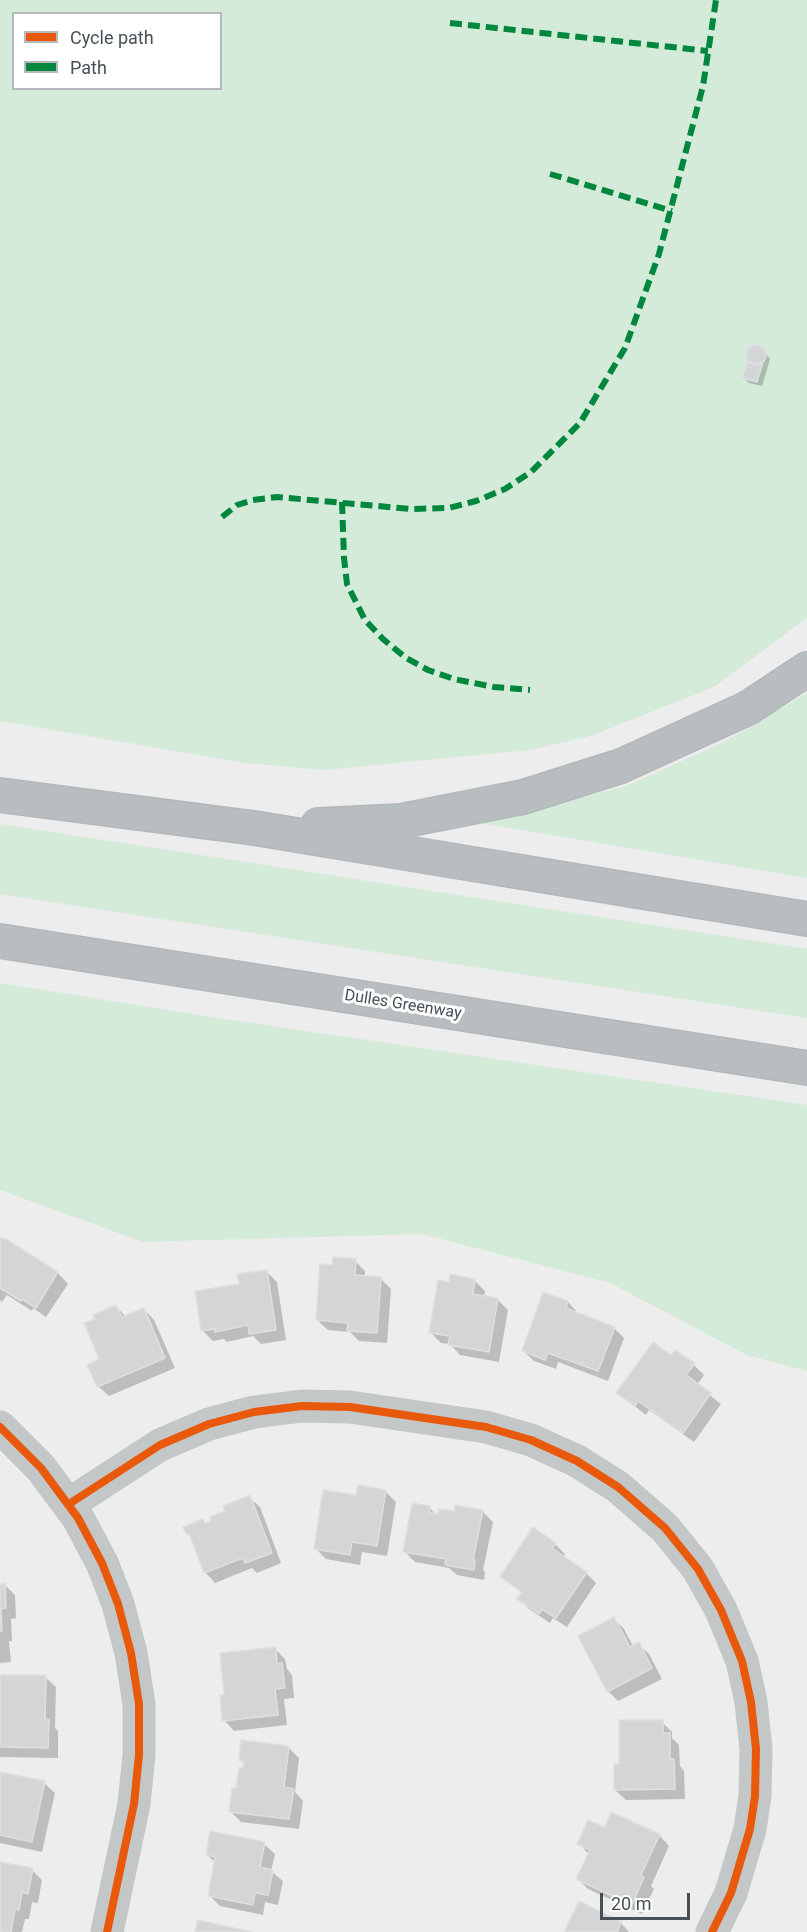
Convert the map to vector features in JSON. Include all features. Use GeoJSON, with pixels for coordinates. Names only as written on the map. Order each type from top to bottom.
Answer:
{"type":"FeatureCollection","features":[{"type":"Feature","properties":{"kind":"highway"},"geometry":{"type":"LineString","coordinates":[[254,828],[401,821],[523,797],[621,766],[748,708],[807,669]]}},
{"type":"Feature","properties":{"kind":"highway"},"geometry":{"type":"LineString","coordinates":[[0,795],[254,828],[807,919]]}},
{"type":"Feature","properties":{"kind":"highway","name":"Dulles Greenway"},"geometry":{"type":"LineString","coordinates":[[0,942],[807,1068]]}},
{"type":"Feature","properties":{"kind":"street"},"geometry":{"type":"LineString","coordinates":[[69,1504],[160,1445],[209,1424],[254,1412],[302,1406],[350,1407],[486,1427],[531,1440],[577,1461],[618,1487],[664,1528],[698,1569],[725,1620],[742,1660],[751,1702],[756,1749],[755,1796],[750,1828],[731,1893],[712,1932]]}},
{"type":"Feature","properties":{"kind":"street"},"geometry":{"type":"LineString","coordinates":[[0,1427],[41,1468],[69,1504],[102,1563],[118,1604],[131,1653],[139,1704],[139,1755],[134,1804],[106,1932]]}},
{"type":"Feature","properties":{"kind":"green space"},"geometry":{"type":"Polygon","coordinates":[[[0,0],[807,0],[807,618],[714,687],[591,736],[529,750],[324,770],[245,763],[0,721],[0,0]]]}},
{"type":"Feature","properties":{"kind":"green space"},"geometry":{"type":"Polygon","coordinates":[[[807,693],[807,878],[474,822],[624,787],[726,741],[807,693]]]}},
{"type":"Feature","properties":{"kind":"green space"},"geometry":{"type":"Polygon","coordinates":[[[0,824],[807,949],[807,1018],[0,894],[0,824]]]}},
{"type":"Feature","properties":{"kind":"green space"},"geometry":{"type":"Polygon","coordinates":[[[0,983],[211,1017],[807,1105],[807,1371],[747,1355],[610,1283],[422,1234],[143,1242],[0,1190],[0,983]]]}},
{"type":"Feature","properties":{"kind":"building"},"geometry":{"type":"Polygon","coordinates":[[[756,345],[763,348],[766,355],[763,362],[756,365],[749,362],[746,355],[749,348],[756,345]]]}},
{"type":"Feature","properties":{"kind":"building"},"geometry":{"type":"Polygon","coordinates":[[[748,360],[754,364],[763,362],[757,382],[742,378],[748,360]]]}},
{"type":"Feature","properties":{"kind":"building"},"geometry":{"type":"Polygon","coordinates":[[[0,1237],[58,1272],[36,1308],[0,1288],[0,1237]]]}},
{"type":"Feature","properties":{"kind":"building"},"geometry":{"type":"Polygon","coordinates":[[[333,1257],[356,1259],[355,1275],[381,1277],[377,1333],[347,1331],[348,1323],[316,1320],[320,1264],[332,1265],[333,1257]]]}},
{"type":"Feature","properties":{"kind":"building"},"geometry":{"type":"Polygon","coordinates":[[[267,1270],[276,1330],[249,1334],[248,1325],[215,1332],[215,1329],[201,1331],[195,1291],[239,1284],[237,1274],[267,1270]]]}},
{"type":"Feature","properties":{"kind":"building"},"geometry":{"type":"Polygon","coordinates":[[[450,1274],[475,1279],[473,1294],[498,1298],[489,1352],[448,1345],[450,1336],[429,1333],[438,1280],[449,1282],[450,1274]]]}},
{"type":"Feature","properties":{"kind":"building"},"geometry":{"type":"Polygon","coordinates":[[[543,1292],[568,1301],[566,1308],[615,1327],[598,1371],[548,1353],[545,1360],[522,1351],[543,1292]]]}},
{"type":"Feature","properties":{"kind":"building"},"geometry":{"type":"Polygon","coordinates":[[[116,1305],[122,1317],[144,1308],[165,1358],[97,1387],[87,1365],[99,1359],[84,1323],[95,1319],[93,1315],[116,1305]]]}},
{"type":"Feature","properties":{"kind":"building"},"geometry":{"type":"Polygon","coordinates":[[[653,1342],[671,1355],[675,1350],[695,1363],[686,1375],[711,1393],[683,1433],[638,1401],[635,1406],[616,1393],[653,1342]]]}},
{"type":"Feature","properties":{"kind":"building"},"geometry":{"type":"Polygon","coordinates":[[[358,1485],[386,1490],[377,1546],[352,1542],[350,1555],[314,1549],[323,1490],[356,1495],[358,1485]]]}},
{"type":"Feature","properties":{"kind":"building"},"geometry":{"type":"Polygon","coordinates":[[[250,1495],[272,1553],[245,1563],[243,1558],[204,1573],[189,1534],[186,1534],[183,1527],[203,1519],[205,1523],[211,1521],[210,1517],[225,1511],[223,1506],[250,1495]]]}},
{"type":"Feature","properties":{"kind":"building"},"geometry":{"type":"Polygon","coordinates":[[[412,1503],[430,1506],[429,1512],[438,1514],[439,1509],[454,1511],[455,1505],[483,1510],[473,1560],[475,1560],[474,1570],[445,1565],[446,1559],[403,1552],[412,1503]]]}},
{"type":"Feature","properties":{"kind":"building"},"geometry":{"type":"Polygon","coordinates":[[[533,1527],[556,1543],[552,1548],[587,1572],[556,1618],[542,1609],[539,1614],[517,1599],[522,1592],[500,1577],[533,1527]]]}},
{"type":"Feature","properties":{"kind":"building"},"geometry":{"type":"Polygon","coordinates":[[[5,1583],[6,1608],[1,1609],[2,1631],[0,1631],[0,1584],[5,1583]]]}},
{"type":"Feature","properties":{"kind":"building"},"geometry":{"type":"Polygon","coordinates":[[[614,1617],[630,1647],[639,1642],[652,1668],[607,1692],[578,1636],[614,1617]]]}},
{"type":"Feature","properties":{"kind":"building"},"geometry":{"type":"Polygon","coordinates":[[[276,1647],[277,1664],[282,1663],[285,1688],[275,1689],[278,1715],[222,1721],[220,1695],[224,1695],[220,1653],[276,1647]]]}},
{"type":"Feature","properties":{"kind":"building"},"geometry":{"type":"Polygon","coordinates":[[[0,1675],[46,1675],[45,1719],[49,1720],[48,1748],[0,1747],[0,1675]]]}},
{"type":"Feature","properties":{"kind":"building"},"geometry":{"type":"Polygon","coordinates":[[[619,1720],[663,1720],[663,1733],[670,1733],[670,1759],[674,1759],[675,1789],[614,1790],[614,1764],[619,1764],[619,1720]]]}},
{"type":"Feature","properties":{"kind":"building"},"geometry":{"type":"Polygon","coordinates":[[[241,1740],[289,1746],[284,1787],[294,1789],[289,1819],[229,1812],[232,1788],[236,1788],[239,1768],[243,1768],[244,1761],[239,1760],[241,1740]]]}},
{"type":"Feature","properties":{"kind":"building"},"geometry":{"type":"Polygon","coordinates":[[[0,1772],[45,1781],[32,1842],[0,1835],[0,1772]]]}},
{"type":"Feature","properties":{"kind":"building"},"geometry":{"type":"Polygon","coordinates":[[[611,1812],[660,1834],[641,1875],[644,1877],[632,1905],[576,1879],[590,1850],[577,1844],[588,1820],[605,1827],[611,1812]]]}},
{"type":"Feature","properties":{"kind":"building"},"geometry":{"type":"Polygon","coordinates":[[[210,1831],[265,1842],[260,1867],[273,1870],[268,1895],[255,1893],[253,1905],[208,1896],[215,1857],[206,1855],[210,1831]]]}},
{"type":"Feature","properties":{"kind":"building"},"geometry":{"type":"Polygon","coordinates":[[[0,1862],[33,1868],[28,1894],[22,1892],[19,1910],[15,1909],[11,1932],[0,1932],[0,1862]]]}},
{"type":"Feature","properties":{"kind":"building"},"geometry":{"type":"Polygon","coordinates":[[[579,1901],[621,1922],[617,1932],[564,1932],[579,1901]]]}},
{"type":"Feature","properties":{"kind":"building"},"geometry":{"type":"Polygon","coordinates":[[[198,1920],[252,1932],[195,1932],[198,1920]]]}},
{"type":"Feature","properties":{"kind":"marked path"},"geometry":{"type":"LineString","coordinates":[[222,517],[237,505],[277,497],[411,509],[449,508],[476,501],[505,489],[531,472],[580,423],[625,348],[659,254],[703,86],[716,0]]}},
{"type":"Feature","properties":{"kind":"marked path"},"geometry":{"type":"LineString","coordinates":[[450,23],[708,51]]}},
{"type":"Feature","properties":{"kind":"marked path"},"geometry":{"type":"LineString","coordinates":[[550,174],[672,211]]}},
{"type":"Feature","properties":{"kind":"marked path"},"geometry":{"type":"LineString","coordinates":[[342,502],[347,584],[365,620],[383,639],[406,658],[428,670],[454,679],[494,687],[530,690]]}},
{"type":"Feature","properties":{"kind":"cycle path"},"geometry":{"type":"LineString","coordinates":[[69,1504],[160,1445],[209,1424],[254,1412],[302,1406],[350,1407],[486,1427],[531,1440],[577,1461],[618,1487],[665,1528],[698,1569],[721,1610],[742,1661],[751,1702],[756,1749],[755,1796],[750,1829],[731,1893],[712,1932]]}},
{"type":"Feature","properties":{"kind":"cycle path"},"geometry":{"type":"LineString","coordinates":[[0,1427],[41,1468],[78,1518],[102,1563],[118,1604],[131,1653],[139,1704],[139,1755],[134,1804],[107,1932]]}}]}
